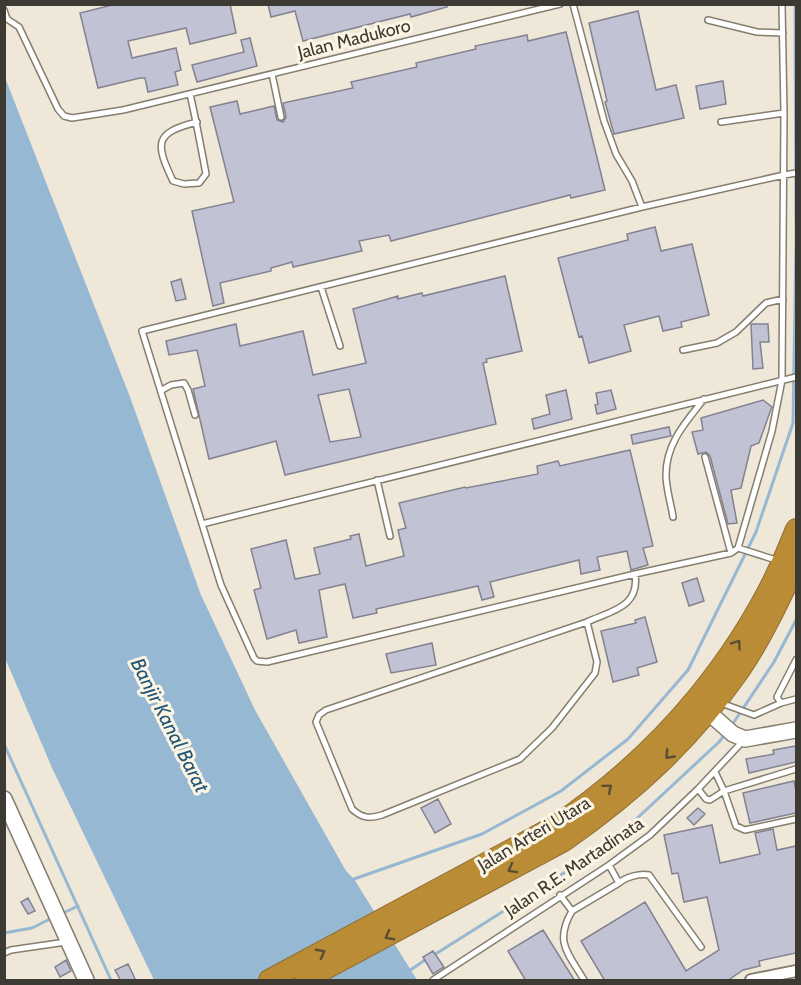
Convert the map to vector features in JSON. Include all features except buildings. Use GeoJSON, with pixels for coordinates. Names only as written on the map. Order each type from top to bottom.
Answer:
{"type":"FeatureCollection","features":[{"type":"Feature","properties":{"kind":"highway","name":"Jalan Arteri Utara"},"geometry":{"type":"LineString","coordinates":[[269,981],[564,841],[598,817],[667,759],[714,711],[741,668],[796,529]]}},
{"type":"Feature","properties":{"kind":"highway","name":"Jalan Arteri Utara"},"geometry":{"type":"LineString","coordinates":[[305,981],[437,901],[588,804],[654,746],[695,701],[742,637],[782,561]]}},
{"type":"Feature","properties":{"kind":"street"},"geometry":{"type":"LineString","coordinates":[[714,711],[739,736],[796,730]]}},
{"type":"Feature","properties":{"kind":"street"},"geometry":{"type":"LineString","coordinates":[[4,799],[86,981]]}},
{"type":"Feature","properties":{"kind":"street"},"geometry":{"type":"LineString","coordinates":[[751,981],[796,971]]}},
{"type":"Feature","properties":{"kind":"lane","name":"Jalan Madukoro"},"geometry":{"type":"LineString","coordinates":[[4,10],[7,19],[19,27],[58,109],[64,116],[72,118],[87,117],[190,94],[560,4]]}},
{"type":"Feature","properties":{"kind":"lane"},"geometry":{"type":"LineString","coordinates":[[573,4],[604,121],[616,154],[632,181],[642,207]]}},
{"type":"Feature","properties":{"kind":"lane"},"geometry":{"type":"LineString","coordinates":[[741,549],[772,431],[782,380],[784,113],[782,4]]}},
{"type":"Feature","properties":{"kind":"lane"},"geometry":{"type":"LineString","coordinates":[[708,20],[757,32],[783,33]]}},
{"type":"Feature","properties":{"kind":"lane"},"geometry":{"type":"LineString","coordinates":[[272,74],[281,117]]}},
{"type":"Feature","properties":{"kind":"lane"},"geometry":{"type":"LineString","coordinates":[[190,94],[197,122],[206,174],[199,183],[177,183],[172,181],[167,169],[161,144],[166,133],[171,129],[197,122]]}},
{"type":"Feature","properties":{"kind":"lane"},"geometry":{"type":"LineString","coordinates":[[721,122],[784,113]]}},
{"type":"Feature","properties":{"kind":"lane"},"geometry":{"type":"LineString","coordinates":[[782,561],[741,549],[262,663],[254,658],[238,628],[221,585],[142,331],[642,207],[795,173]]}},
{"type":"Feature","properties":{"kind":"lane"},"geometry":{"type":"LineString","coordinates":[[321,287],[340,346]]}},
{"type":"Feature","properties":{"kind":"lane"},"geometry":{"type":"LineString","coordinates":[[683,350],[717,343],[736,332],[766,303],[783,299]]}},
{"type":"Feature","properties":{"kind":"lane"},"geometry":{"type":"LineString","coordinates":[[202,524],[793,377]]}},
{"type":"Feature","properties":{"kind":"lane"},"geometry":{"type":"LineString","coordinates":[[162,390],[171,385],[184,383],[195,415]]}},
{"type":"Feature","properties":{"kind":"lane"},"geometry":{"type":"LineString","coordinates":[[674,517],[666,475],[670,447],[704,399]]}},
{"type":"Feature","properties":{"kind":"lane"},"geometry":{"type":"LineString","coordinates":[[705,457],[730,553]]}},
{"type":"Feature","properties":{"kind":"lane"},"geometry":{"type":"LineString","coordinates":[[377,480],[390,536]]}},
{"type":"Feature","properties":{"kind":"lane"},"geometry":{"type":"LineString","coordinates":[[587,622],[597,662],[595,673],[552,728],[520,759],[382,815],[371,818],[360,816],[352,809],[316,722],[318,715],[326,710],[587,622],[629,602],[637,585],[635,574]]}},
{"type":"Feature","properties":{"kind":"lane"},"geometry":{"type":"LineString","coordinates":[[781,703],[777,697],[778,694],[794,669],[796,660]]}},
{"type":"Feature","properties":{"kind":"lane"},"geometry":{"type":"LineString","coordinates":[[714,711],[735,709],[751,714],[796,699]]}},
{"type":"Feature","properties":{"kind":"lane","name":"Jalan R.E. Martadinata"},"geometry":{"type":"LineString","coordinates":[[433,981],[560,895],[609,865],[650,835],[715,772],[739,736]]}},
{"type":"Feature","properties":{"kind":"lane"},"geometry":{"type":"LineString","coordinates":[[698,789],[708,800],[724,791],[796,769]]}},
{"type":"Feature","properties":{"kind":"lane"},"geometry":{"type":"LineString","coordinates":[[715,772],[736,826],[740,829],[745,830],[796,819]]}},
{"type":"Feature","properties":{"kind":"lane"},"geometry":{"type":"LineString","coordinates":[[609,865],[619,883]]}},
{"type":"Feature","properties":{"kind":"lane"},"geometry":{"type":"LineString","coordinates":[[584,981],[565,949],[562,935],[564,924],[572,911],[626,878],[648,875],[701,947]]}},
{"type":"Feature","properties":{"kind":"lane"},"geometry":{"type":"LineString","coordinates":[[560,895],[572,911]]}},
{"type":"Feature","properties":{"kind":"lane"},"geometry":{"type":"LineString","coordinates":[[4,953],[68,942]]}},
{"type":"Feature","properties":{"kind":"water","name":"Banjir Kanal Barat"},"geometry":{"type":"Polygon","coordinates":[[[4,75],[130,397],[201,595],[255,710],[346,871],[354,879],[417,980],[154,980],[53,770],[5,658],[4,75]]]}},
{"type":"Feature","properties":{"kind":"waterway"},"geometry":{"type":"LineString","coordinates":[[354,879],[482,834],[561,791],[628,739],[688,670],[756,532],[793,423],[796,242],[795,4]]}},
{"type":"Feature","properties":{"kind":"waterway"},"geometry":{"type":"LineString","coordinates":[[732,725],[774,662],[796,620]]}},
{"type":"Feature","properties":{"kind":"waterway"},"geometry":{"type":"LineString","coordinates":[[434,955],[575,866],[632,823],[726,733]]}},
{"type":"Feature","properties":{"kind":"waterway"},"geometry":{"type":"LineString","coordinates":[[4,744],[111,980]]}},
{"type":"Feature","properties":{"kind":"waterway"},"geometry":{"type":"LineString","coordinates":[[63,913],[78,906]]}},
{"type":"Feature","properties":{"kind":"waterway"},"geometry":{"type":"LineString","coordinates":[[4,933],[32,928],[54,917]]}},
{"type":"Feature","properties":{"kind":"waterway"},"geometry":{"type":"LineString","coordinates":[[409,971],[428,958]]}}]}
